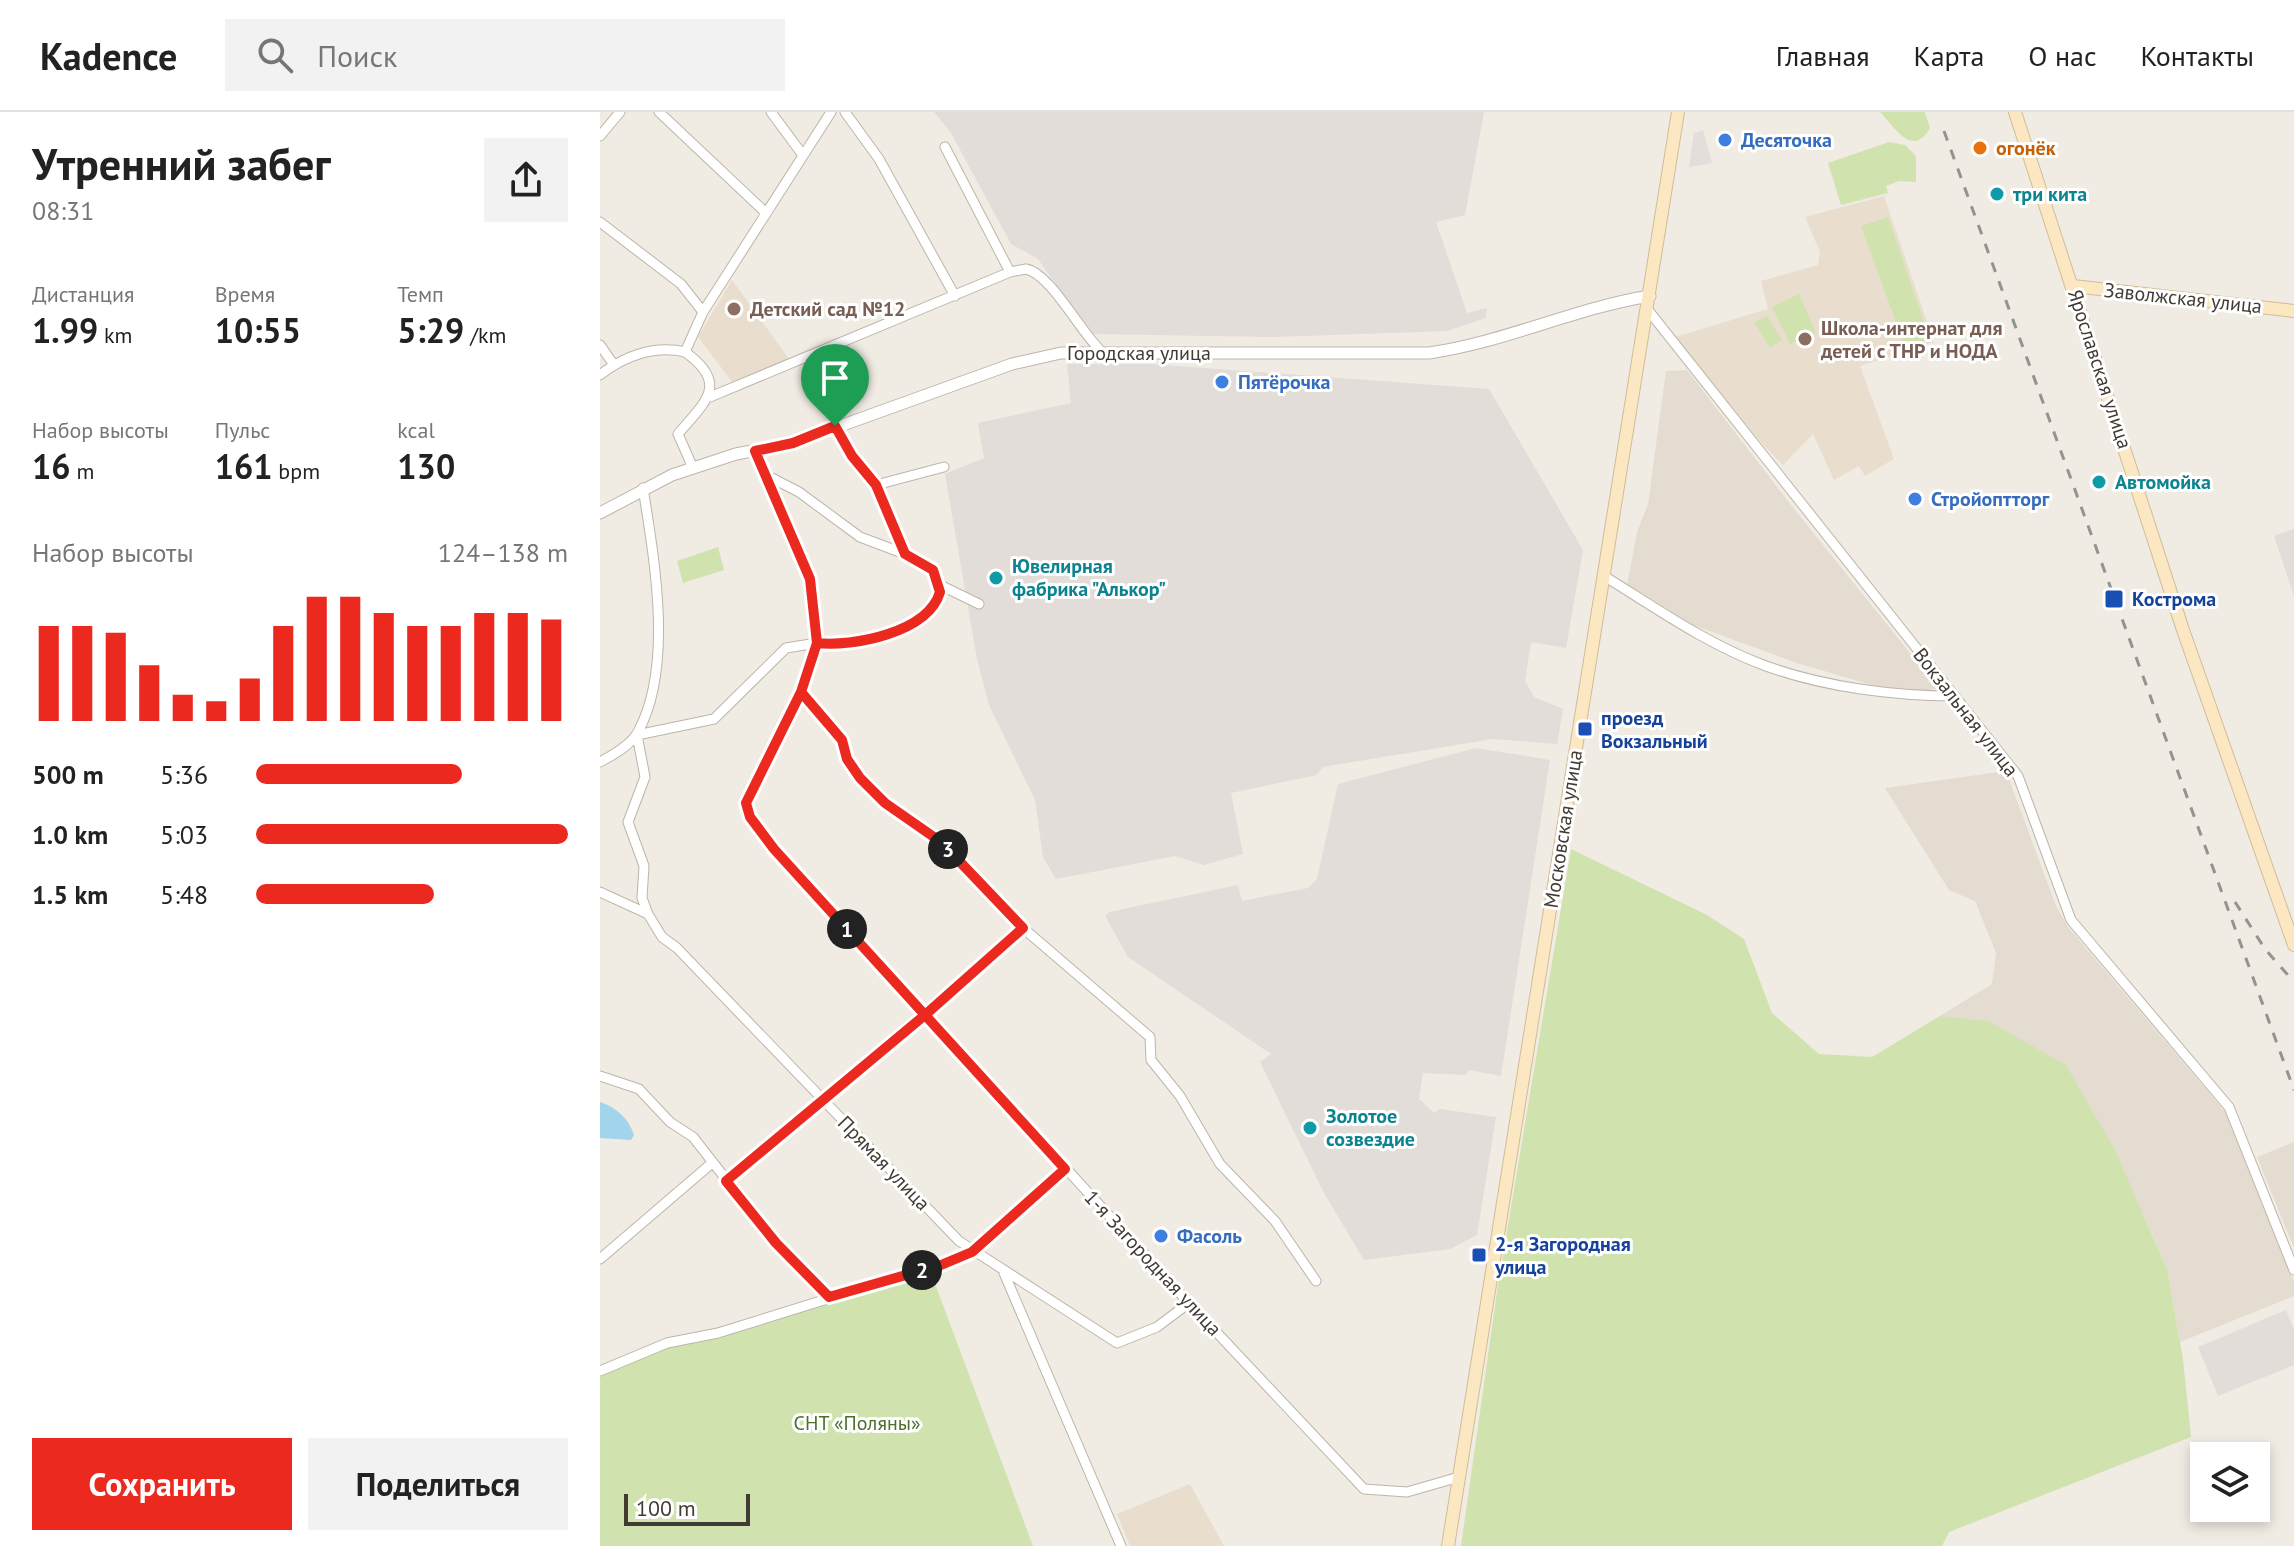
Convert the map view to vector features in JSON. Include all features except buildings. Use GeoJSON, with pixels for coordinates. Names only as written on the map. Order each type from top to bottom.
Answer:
{"type":"FeatureCollection","features":[{"type":"Feature","properties":{"kind":"main road","name":"Московская улица"},"geometry":{"type":"LineString","coordinates":[[1448,1546],[1678,112]]}},
{"type":"Feature","properties":{"kind":"main road","name":"Ярославская улица"},"geometry":{"type":"LineString","coordinates":[[2015,112],[2183,630],[2294,945]]}},
{"type":"Feature","properties":{"kind":"main road","name":"Заволжская улица"},"geometry":{"type":"LineString","coordinates":[[2073,286],[2294,311]]}},
{"type":"Feature","properties":{"kind":"street"},"geometry":{"type":"LineString","coordinates":[[659,112],[765,212]]}},
{"type":"Feature","properties":{"kind":"street"},"geometry":{"type":"LineString","coordinates":[[771,112],[802,154]]}},
{"type":"Feature","properties":{"kind":"street"},"geometry":{"type":"LineString","coordinates":[[685,352],[703,312],[831,112]]}},
{"type":"Feature","properties":{"kind":"street"},"geometry":{"type":"LineString","coordinates":[[845,112],[879,159],[955,296]]}},
{"type":"Feature","properties":{"kind":"street"},"geometry":{"type":"LineString","coordinates":[[600,136],[613,115]]}},
{"type":"Feature","properties":{"kind":"street"},"geometry":{"type":"LineString","coordinates":[[945,147],[1010,272]]}},
{"type":"Feature","properties":{"kind":"street"},"geometry":{"type":"LineString","coordinates":[[600,222],[681,284],[703,312]]}},
{"type":"Feature","properties":{"kind":"street"},"geometry":{"type":"LineString","coordinates":[[693,468],[678,434],[710,397],[1010,272],[1026,269],[1043,278],[1086,338],[1102,352]]}},
{"type":"Feature","properties":{"kind":"street","name":"Городская улица"},"geometry":{"type":"LineString","coordinates":[[600,513],[643,488],[693,468],[793,443],[1012,364],[1061,353],[1429,353],[1473,347],[1605,305],[1650,296]]}},
{"type":"Feature","properties":{"kind":"street","name":"Вокзальная улица"},"geometry":{"type":"LineString","coordinates":[[1648,310],[2018,776],[2071,920],[2229,1107],[2294,1270]]}},
{"type":"Feature","properties":{"kind":"street"},"geometry":{"type":"LineString","coordinates":[[600,345],[614,365]]}},
{"type":"Feature","properties":{"kind":"street"},"geometry":{"type":"LineString","coordinates":[[600,375],[614,365],[652,349],[685,352],[704,369],[711,382],[710,397]]}},
{"type":"Feature","properties":{"kind":"street"},"geometry":{"type":"LineString","coordinates":[[835,426],[852,456],[876,485],[905,554]]}},
{"type":"Feature","properties":{"kind":"street"},"geometry":{"type":"LineString","coordinates":[[755,451],[810,579],[817,643]]}},
{"type":"Feature","properties":{"kind":"street"},"geometry":{"type":"LineString","coordinates":[[876,485],[944,467]]}},
{"type":"Feature","properties":{"kind":"street"},"geometry":{"type":"LineString","coordinates":[[600,762],[637,735],[714,719],[786,648],[817,643],[853,645],[886,634],[926,613],[938,599],[940,585],[933,570],[905,554],[860,537],[799,492],[763,473]]}},
{"type":"Feature","properties":{"kind":"street"},"geometry":{"type":"LineString","coordinates":[[643,488],[656,566],[656,652],[651,692],[637,735],[645,777],[628,822],[644,866],[642,898],[648,914]]}},
{"type":"Feature","properties":{"kind":"street"},"geometry":{"type":"LineString","coordinates":[[1604,576],[1669,617],[1765,666],[1815,680],[1927,696],[1955,696]]}},
{"type":"Feature","properties":{"kind":"street"},"geometry":{"type":"LineString","coordinates":[[940,585],[979,604]]}},
{"type":"Feature","properties":{"kind":"street","name":"1-я Загородная улица"},"geometry":{"type":"LineString","coordinates":[[817,643],[801,692],[746,803],[750,817],[774,849],[1065,1169],[1364,1489],[1407,1492],[1459,1477]]}},
{"type":"Feature","properties":{"kind":"street"},"geometry":{"type":"LineString","coordinates":[[801,692],[842,740],[847,759],[860,778],[885,803],[941,842],[1023,928],[1150,1037],[1151,1060],[1180,1096],[1220,1164],[1275,1221],[1316,1281]]}},
{"type":"Feature","properties":{"kind":"street"},"geometry":{"type":"LineString","coordinates":[[600,892],[648,914]]}},
{"type":"Feature","properties":{"kind":"street","name":"Прямая улица"},"geometry":{"type":"LineString","coordinates":[[648,914],[662,937],[677,948],[972,1252],[1117,1343],[1157,1327],[1189,1303]]}},
{"type":"Feature","properties":{"kind":"street"},"geometry":{"type":"LineString","coordinates":[[726,1181],[925,1015],[1023,928]]}},
{"type":"Feature","properties":{"kind":"street"},"geometry":{"type":"LineString","coordinates":[[600,1076],[639,1089],[670,1122],[693,1137],[776,1243],[829,1297]]}},
{"type":"Feature","properties":{"kind":"street"},"geometry":{"type":"LineString","coordinates":[[600,1259],[712,1163]]}},
{"type":"Feature","properties":{"kind":"street"},"geometry":{"type":"LineString","coordinates":[[600,1371],[667,1343],[718,1333],[941,1265],[972,1252],[1065,1169]]}},
{"type":"Feature","properties":{"kind":"street"},"geometry":{"type":"LineString","coordinates":[[1004,1271],[1121,1546]]}},
{"type":"Feature","properties":{"kind":"shaded area"},"geometry":{"type":"Polygon","coordinates":[[[934,112],[1484,112],[1465,215],[1436,222],[1467,313],[1487,308],[1486,318],[1447,331],[1275,337],[1091,334],[1038,259],[1011,244],[951,133],[934,112]]]}},
{"type":"Feature","properties":{"kind":"shaded area"},"geometry":{"type":"Polygon","coordinates":[[[1703,130],[1712,163],[1689,167],[1694,133],[1703,130]]]}},
{"type":"Feature","properties":{"kind":"shaded area","name":"Школа-интернат для детей с ТНР и НОДА"},"geometry":{"type":"Polygon","coordinates":[[[1884,196],[1934,342],[1860,366],[1894,459],[1865,476],[1859,466],[1834,480],[1813,434],[1783,465],[1754,435],[1675,337],[1768,309],[1761,281],[1818,265],[1820,252],[1805,217],[1884,196]]]}},
{"type":"Feature","properties":{"kind":"shaded area","name":"Детский сад №12"},"geometry":{"type":"Polygon","coordinates":[[[732,280],[789,359],[733,383],[698,337],[732,280]]]}},
{"type":"Feature","properties":{"kind":"shaded area"},"geometry":{"type":"Polygon","coordinates":[[[1067,364],[1150,364],[1489,389],[1583,550],[1566,648],[1531,642],[1525,681],[1534,697],[1563,709],[1557,744],[1492,739],[1323,767],[1317,775],[1231,793],[1243,854],[1204,865],[1175,856],[1056,879],[1043,857],[1035,800],[989,705],[977,659],[945,474],[984,458],[978,423],[1071,403],[1067,364]]]}},
{"type":"Feature","properties":{"kind":"shaded area"},"geometry":{"type":"Polygon","coordinates":[[[1687,370],[1938,688],[1921,692],[1875,686],[1797,663],[1685,622],[1627,586],[1637,532],[1648,504],[1666,371],[1687,370]]]}},
{"type":"Feature","properties":{"kind":"shaded area"},"geometry":{"type":"Polygon","coordinates":[[[2294,529],[2294,596],[2274,536],[2294,529]]]}},
{"type":"Feature","properties":{"kind":"shaded area"},"geometry":{"type":"Polygon","coordinates":[[[1476,748],[1550,760],[1501,1076],[1469,1070],[1466,1075],[1423,1073],[1419,1099],[1434,1113],[1440,1109],[1496,1117],[1477,1235],[1450,1249],[1364,1260],[1324,1193],[1260,1062],[1271,1054],[1128,957],[1105,916],[1109,912],[1238,885],[1242,901],[1308,888],[1317,879],[1338,784],[1476,748]]]}},
{"type":"Feature","properties":{"kind":"shaded area"},"geometry":{"type":"Polygon","coordinates":[[[2006,771],[2056,906],[2068,927],[2227,1114],[2294,1282],[2294,1296],[2180,1342],[2167,1269],[2144,1215],[1988,1021],[1940,1016],[1992,984],[1996,953],[1975,901],[1949,890],[1885,788],[2006,771]]]}},
{"type":"Feature","properties":{"kind":"shaded area"},"geometry":{"type":"Polygon","coordinates":[[[2294,1142],[2294,1248],[2257,1157],[2294,1142]]]}},
{"type":"Feature","properties":{"kind":"shaded area"},"geometry":{"type":"Polygon","coordinates":[[[2286,1310],[2294,1330],[2294,1365],[2218,1396],[2198,1347],[2286,1310]]]}},
{"type":"Feature","properties":{"kind":"shaded area"},"geometry":{"type":"Polygon","coordinates":[[[1190,1484],[1224,1546],[1130,1546],[1117,1514],[1190,1484]]]}},
{"type":"Feature","properties":{"kind":"green space"},"geometry":{"type":"Polygon","coordinates":[[[1880,112],[1925,112],[1930,128],[1917,141],[1910,141],[1880,112]]]}},
{"type":"Feature","properties":{"kind":"green space"},"geometry":{"type":"Polygon","coordinates":[[[1889,142],[1905,145],[1916,156],[1916,182],[1899,181],[1886,186],[1888,193],[1841,205],[1828,163],[1889,142]]]}},
{"type":"Feature","properties":{"kind":"green space"},"geometry":{"type":"Polygon","coordinates":[[[1888,217],[1930,340],[1905,347],[1861,226],[1888,217]]]}},
{"type":"Feature","properties":{"kind":"green space"},"geometry":{"type":"Polygon","coordinates":[[[1799,294],[1816,332],[1790,344],[1772,307],[1799,294]]]}},
{"type":"Feature","properties":{"kind":"green space"},"geometry":{"type":"Polygon","coordinates":[[[1767,316],[1782,340],[1770,348],[1754,323],[1767,316]]]}},
{"type":"Feature","properties":{"kind":"green space"},"geometry":{"type":"Polygon","coordinates":[[[718,547],[724,570],[683,583],[677,561],[718,547]]]}},
{"type":"Feature","properties":{"kind":"green space"},"geometry":{"type":"Polygon","coordinates":[[[1571,849],[1707,915],[1744,939],[1772,1013],[1819,1054],[1872,1057],[1940,1016],[1988,1021],[2066,1065],[2115,1150],[2167,1269],[2183,1359],[2191,1437],[1949,1532],[1942,1546],[1461,1546],[1498,1285],[1571,849]]]}},
{"type":"Feature","properties":{"kind":"green space","name":"СНТ «Поляны»"},"geometry":{"type":"Polygon","coordinates":[[[931,1273],[1033,1546],[600,1546],[600,1374],[667,1346],[931,1273]]]}},
{"type":"Feature","properties":{"kind":"water"},"geometry":{"type":"Polygon","coordinates":[[[600,1102],[625,1119],[634,1135],[631,1140],[600,1138],[600,1102]]]}},
{"type":"Feature","properties":{"kind":"railway"},"geometry":{"type":"LineString","coordinates":[[1944,131],[2294,1090]]}},
{"type":"Feature","properties":{"kind":"railway"},"geometry":{"type":"LineString","coordinates":[[2235,902],[2265,949],[2294,982]]}},
{"type":"Feature","properties":{"kind":"place","name":"Десяточка"},"geometry":{"type":"Point","coordinates":[1725,140]}},
{"type":"Feature","properties":{"kind":"place","name":"огонёк"},"geometry":{"type":"Point","coordinates":[1980,148]}},
{"type":"Feature","properties":{"kind":"place","name":"три кита"},"geometry":{"type":"Point","coordinates":[1997,194]}},
{"type":"Feature","properties":{"kind":"place","name":"Детский сад №12"},"geometry":{"type":"Point","coordinates":[734,309]}},
{"type":"Feature","properties":{"kind":"place","name":"Школа-интернат для детей с ТНР и НОДА"},"geometry":{"type":"Point","coordinates":[1805,339]}},
{"type":"Feature","properties":{"kind":"place","name":"Пятёрочка"},"geometry":{"type":"Point","coordinates":[1222,382]}},
{"type":"Feature","properties":{"kind":"place","name":"Автомойка"},"geometry":{"type":"Point","coordinates":[2099,482]}},
{"type":"Feature","properties":{"kind":"place","name":"Стройоптторг"},"geometry":{"type":"Point","coordinates":[1915,499]}},
{"type":"Feature","properties":{"kind":"place","name":"Ювелирная фабрика \"Алькор\""},"geometry":{"type":"Point","coordinates":[996,578]}},
{"type":"Feature","properties":{"kind":"place","name":"Кострома"},"geometry":{"type":"Point","coordinates":[2114,599]}},
{"type":"Feature","properties":{"kind":"place","name":"проезд Вокзальный"},"geometry":{"type":"Point","coordinates":[1585,729]}},
{"type":"Feature","properties":{"kind":"place","name":"Золотое созвездие"},"geometry":{"type":"Point","coordinates":[1310,1128]}},
{"type":"Feature","properties":{"kind":"place","name":"Фасоль"},"geometry":{"type":"Point","coordinates":[1161,1236]}},
{"type":"Feature","properties":{"kind":"place","name":"2-я Загородная улица"},"geometry":{"type":"Point","coordinates":[1479,1255]}},
{"type":"Feature","properties":{"kind":"route"},"geometry":{"type":"LineString","coordinates":[[835,426],[793,443],[755,451],[810,579],[817,643],[813,664],[801,692],[746,803],[750,817],[774,849],[925,1015],[726,1181],[776,1243],[829,1297],[941,1265],[972,1252],[1065,1169],[925,1015],[1023,928],[941,842],[885,803],[860,778],[847,759],[842,740],[801,692],[813,664],[817,643],[853,645],[886,634],[926,613],[933,607],[940,592],[933,570],[905,554],[876,485],[852,456],[835,426]]}}]}
